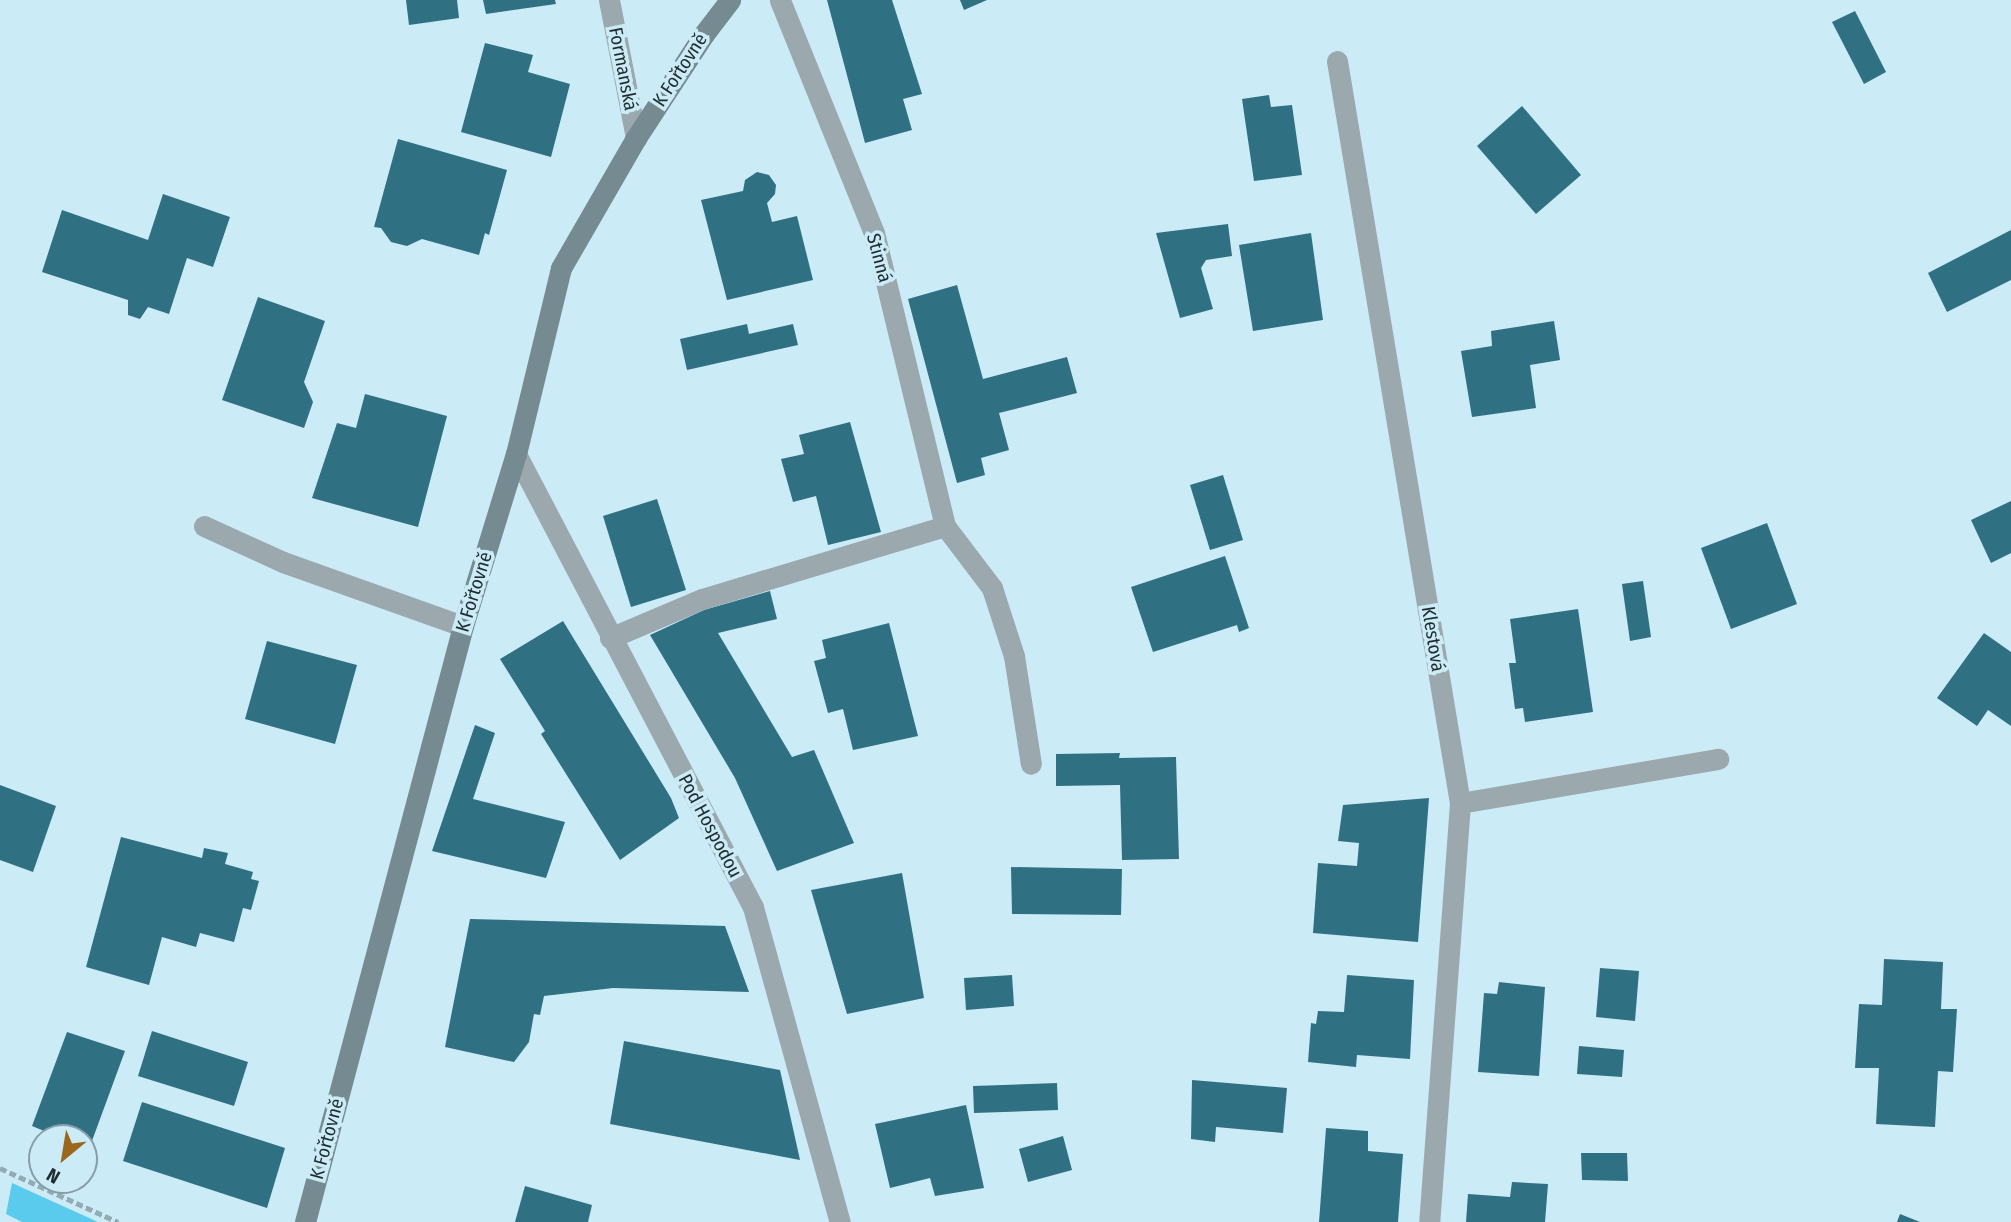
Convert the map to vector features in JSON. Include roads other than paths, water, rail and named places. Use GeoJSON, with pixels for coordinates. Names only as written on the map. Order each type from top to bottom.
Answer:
{"type":"FeatureCollection","features":[{"type":"Feature","properties":{"kind":"street","name":"Formanská"},"geometry":{"type":"LineString","coordinates":[[609,0],[636,138]]}},
{"type":"Feature","properties":{"kind":"street","name":"K Fořtovně"},"geometry":{"type":"LineString","coordinates":[[305,1222],[463,626],[516,454],[561,268],[636,138],[704,34],[730,0]]}},
{"type":"Feature","properties":{"kind":"street","name":"Stinná"},"geometry":{"type":"LineString","coordinates":[[780,0],[874,233],[945,526],[992,588],[1014,656],[1031,764]]}},
{"type":"Feature","properties":{"kind":"street","name":"Klestová"},"geometry":{"type":"LineString","coordinates":[[1337,61],[1460,803],[1429,1222]]}},
{"type":"Feature","properties":{"kind":"street","name":"Pod Hospodou"},"geometry":{"type":"LineString","coordinates":[[516,454],[753,907],[840,1222]]}},
{"type":"Feature","properties":{"kind":"street"},"geometry":{"type":"LineString","coordinates":[[204,526],[283,562],[463,626]]}},
{"type":"Feature","properties":{"kind":"street"},"geometry":{"type":"LineString","coordinates":[[610,638],[702,598],[945,526]]}},
{"type":"Feature","properties":{"kind":"street"},"geometry":{"type":"LineString","coordinates":[[1460,803],[1718,759]]}}]}
